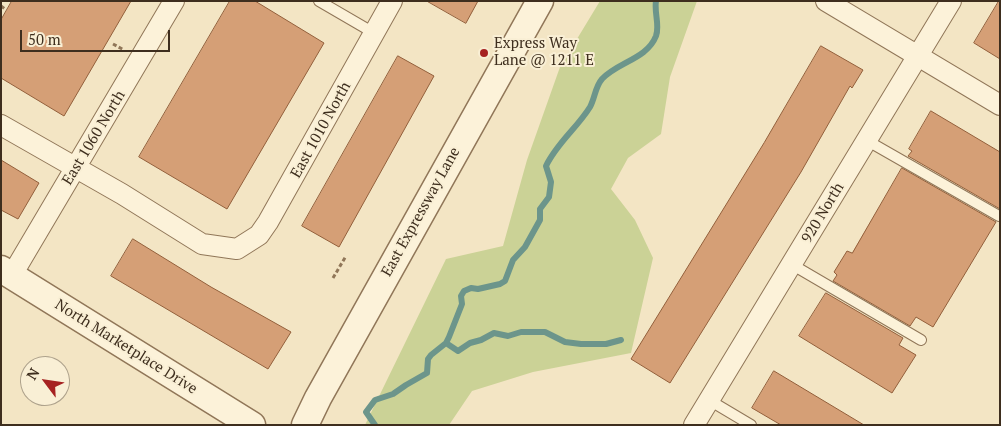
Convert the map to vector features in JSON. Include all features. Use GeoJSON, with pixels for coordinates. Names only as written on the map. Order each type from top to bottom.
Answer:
{"type":"FeatureCollection","features":[{"type":"Feature","properties":{"kind":"street","name":"East 1060 North"},"geometry":{"type":"LineString","coordinates":[[7,272],[76,168],[174,1]]}},
{"type":"Feature","properties":{"kind":"street","name":"East 1010 North"},"geometry":{"type":"LineString","coordinates":[[76,168],[202,244],[237,249],[259,236],[268,222],[392,1]]}},
{"type":"Feature","properties":{"kind":"street","name":"East Expressway Lane"},"geometry":{"type":"LineString","coordinates":[[305,425],[318,398],[540,1]]}},
{"type":"Feature","properties":{"kind":"street"},"geometry":{"type":"LineString","coordinates":[[826,1],[1000,105]]}},
{"type":"Feature","properties":{"kind":"street","name":"920 North"},"geometry":{"type":"LineString","coordinates":[[694,425],[952,1]]}},
{"type":"Feature","properties":{"kind":"street"},"geometry":{"type":"LineString","coordinates":[[1,125],[76,168]]}},
{"type":"Feature","properties":{"kind":"street","name":"North Marketplace Drive"},"geometry":{"type":"LineString","coordinates":[[7,272],[252,425]]}},
{"type":"Feature","properties":{"kind":"lane"},"geometry":{"type":"LineString","coordinates":[[319,1],[374,33]]}},
{"type":"Feature","properties":{"kind":"lane"},"geometry":{"type":"LineString","coordinates":[[866,140],[999,216]]}},
{"type":"Feature","properties":{"kind":"lane"},"geometry":{"type":"LineString","coordinates":[[791,264],[921,340]]}},
{"type":"Feature","properties":{"kind":"lane"},"geometry":{"type":"LineString","coordinates":[[709,400],[751,425]]}},
{"type":"Feature","properties":{"kind":"path"},"geometry":{"type":"LineString","coordinates":[[1,6],[5,8]]}},
{"type":"Feature","properties":{"kind":"path"},"geometry":{"type":"LineString","coordinates":[[333,278],[346,256]]}},
{"type":"Feature","properties":{"kind":"green space"},"geometry":{"type":"Polygon","coordinates":[[[600,1],[697,1],[670,77],[661,134],[628,158],[611,189],[635,220],[653,258],[631,353],[533,372],[472,391],[449,425],[365,425],[446,259],[503,246],[527,160],[560,67],[600,1]]]}},
{"type":"Feature","properties":{"kind":"building"},"geometry":{"type":"Polygon","coordinates":[[[12,1],[131,1],[64,116],[1,78],[1,20],[12,1]]]}},
{"type":"Feature","properties":{"kind":"building"},"geometry":{"type":"Polygon","coordinates":[[[230,1],[255,1],[324,43],[227,209],[139,157],[230,1]]]}},
{"type":"Feature","properties":{"kind":"building"},"geometry":{"type":"Polygon","coordinates":[[[427,1],[478,1],[466,23],[427,1]]]}},
{"type":"Feature","properties":{"kind":"building"},"geometry":{"type":"Polygon","coordinates":[[[1000,1],[1000,59],[974,43],[1000,1]]]}},
{"type":"Feature","properties":{"kind":"building"},"geometry":{"type":"Polygon","coordinates":[[[821,46],[863,70],[852,88],[850,86],[801,172],[670,383],[631,359],[764,143],[821,46]]]}},
{"type":"Feature","properties":{"kind":"building"},"geometry":{"type":"Polygon","coordinates":[[[398,56],[434,76],[339,247],[302,226],[398,56]]]}},
{"type":"Feature","properties":{"kind":"building"},"geometry":{"type":"Polygon","coordinates":[[[931,111],[1000,152],[1000,209],[908,156],[912,151],[909,149],[931,111]]]}},
{"type":"Feature","properties":{"kind":"building"},"geometry":{"type":"Polygon","coordinates":[[[1,160],[39,183],[18,219],[1,210],[1,160]]]}},
{"type":"Feature","properties":{"kind":"building"},"geometry":{"type":"Polygon","coordinates":[[[902,168],[996,222],[933,327],[916,317],[910,326],[833,281],[837,275],[834,272],[847,251],[852,253],[902,168]]]}},
{"type":"Feature","properties":{"kind":"building"},"geometry":{"type":"Polygon","coordinates":[[[133,239],[211,287],[291,332],[268,369],[111,276],[133,239]]]}},
{"type":"Feature","properties":{"kind":"building"},"geometry":{"type":"Polygon","coordinates":[[[826,293],[903,338],[899,345],[916,355],[892,393],[799,336],[826,293]]]}},
{"type":"Feature","properties":{"kind":"building"},"geometry":{"type":"Polygon","coordinates":[[[774,371],[864,425],[781,425],[752,408],[774,371]]]}},
{"type":"Feature","properties":{"kind":"waterway"},"geometry":{"type":"LineString","coordinates":[[375,425],[366,412],[375,400],[393,394],[427,373],[428,359],[446,343],[449,337],[462,304],[461,296],[464,291],[471,288],[478,289],[500,284],[505,281],[513,260],[525,247],[540,220],[540,209],[549,197],[551,182],[546,166],[556,150],[590,107],[602,79],[616,68],[639,55],[652,44],[657,32],[656,1]]}},
{"type":"Feature","properties":{"kind":"waterway"},"geometry":{"type":"LineString","coordinates":[[446,343],[458,351],[470,343],[494,333],[508,336],[521,332],[545,332],[565,342],[581,344],[606,344],[621,340]]}},
{"type":"Feature","properties":{"kind":"place","name":"Express Way Lane @ 1211 E"},"geometry":{"type":"Point","coordinates":[484,53]}}]}
